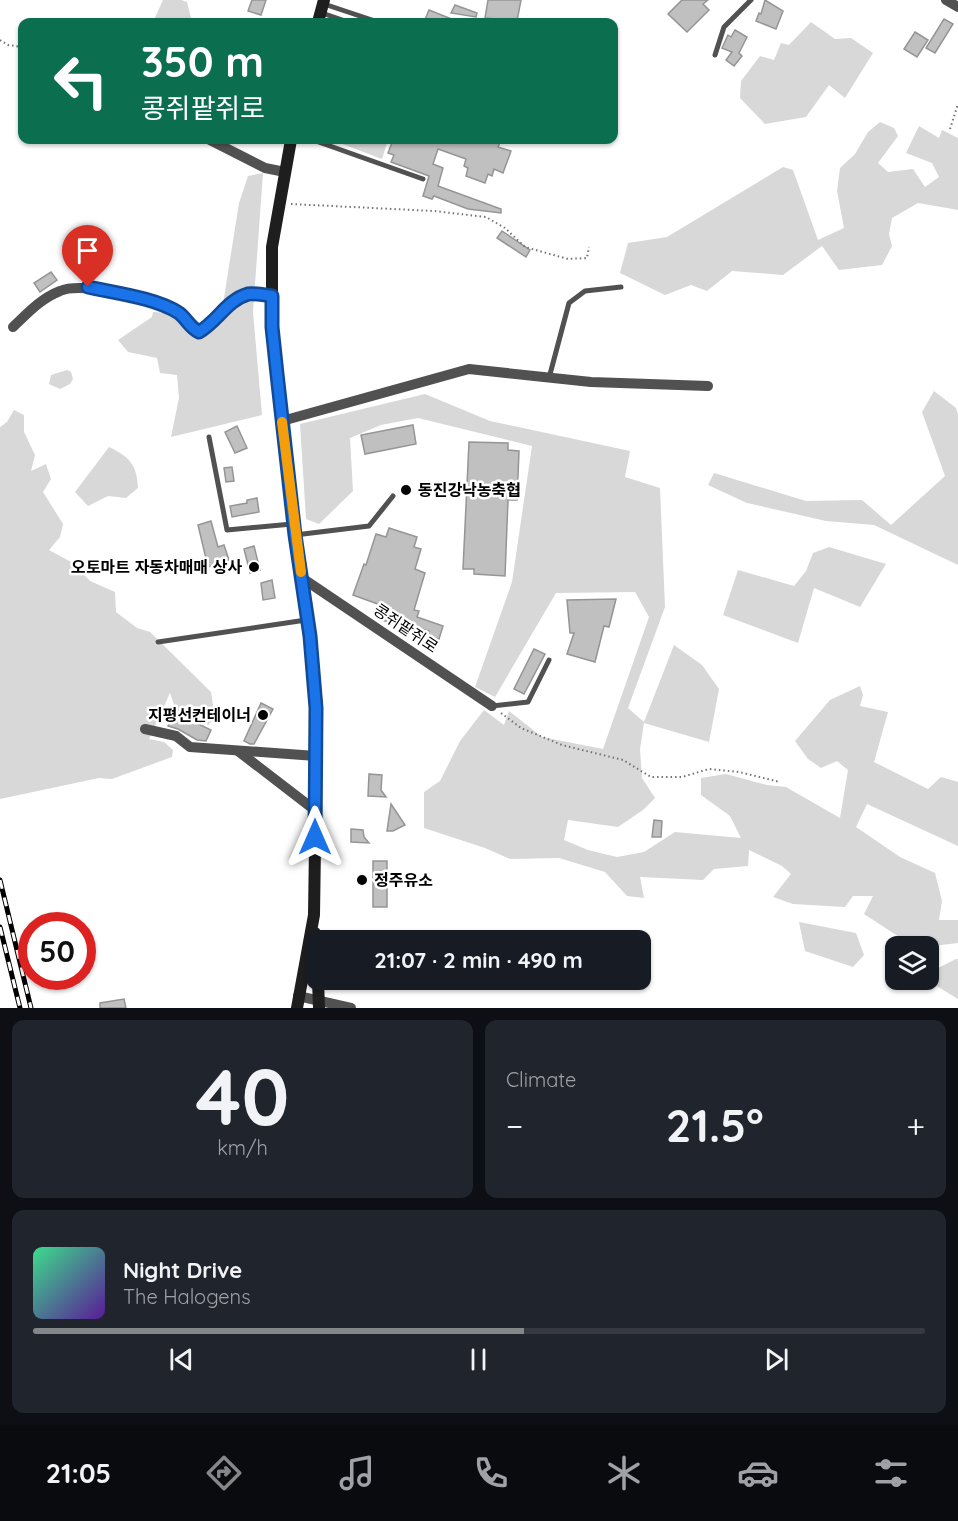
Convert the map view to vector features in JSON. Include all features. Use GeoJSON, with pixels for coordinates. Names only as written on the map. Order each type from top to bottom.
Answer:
{"type":"FeatureCollection","features":[{"type":"Feature","properties":{"kind":"main road"},"geometry":{"type":"LineString","coordinates":[[290,144],[272,247],[272,327],[295,529],[308,620],[316,708],[315,930]]}},
{"type":"Feature","properties":{"kind":"main road"},"geometry":{"type":"LineString","coordinates":[[297,1002],[314,915]]}},
{"type":"Feature","properties":{"kind":"street"},"geometry":{"type":"LineString","coordinates":[[946,0],[958,7]]}},
{"type":"Feature","properties":{"kind":"street"},"geometry":{"type":"LineString","coordinates":[[218,144],[265,168],[285,172]]}},
{"type":"Feature","properties":{"kind":"street"},"geometry":{"type":"LineString","coordinates":[[13,327],[40,301],[62,290],[88,287],[136,297],[180,314],[191,328],[199,332],[209,326],[231,303],[240,298],[249,294],[272,296]]}},
{"type":"Feature","properties":{"kind":"street"},"geometry":{"type":"LineString","coordinates":[[282,421],[469,369],[591,382],[708,386]]}},
{"type":"Feature","properties":{"kind":"street","name":"콩쥐팥쥐로"},"geometry":{"type":"LineString","coordinates":[[302,578],[492,706]]}},
{"type":"Feature","properties":{"kind":"street"},"geometry":{"type":"LineString","coordinates":[[145,729],[176,736],[190,747],[316,756]]}},
{"type":"Feature","properties":{"kind":"street"},"geometry":{"type":"LineString","coordinates":[[238,751],[316,811]]}},
{"type":"Feature","properties":{"kind":"street"},"geometry":{"type":"LineString","coordinates":[[297,1002],[351,1008]]}},
{"type":"Feature","properties":{"kind":"lane"},"geometry":{"type":"LineString","coordinates":[[716,55],[724,27],[751,0]]}},
{"type":"Feature","properties":{"kind":"lane"},"geometry":{"type":"LineString","coordinates":[[321,9],[340,18]]}},
{"type":"Feature","properties":{"kind":"lane"},"geometry":{"type":"LineString","coordinates":[[321,9],[360,18]]}},
{"type":"Feature","properties":{"kind":"lane"},"geometry":{"type":"LineString","coordinates":[[324,144],[423,179]]}},
{"type":"Feature","properties":{"kind":"lane"},"geometry":{"type":"LineString","coordinates":[[549,378],[569,303],[585,291],[621,287]]}},
{"type":"Feature","properties":{"kind":"lane"},"geometry":{"type":"LineString","coordinates":[[209,437],[227,530],[369,526],[393,496]]}},
{"type":"Feature","properties":{"kind":"lane"},"geometry":{"type":"LineString","coordinates":[[158,642],[308,620]]}},
{"type":"Feature","properties":{"kind":"lane"},"geometry":{"type":"LineString","coordinates":[[492,706],[528,702],[549,660]]}},
{"type":"Feature","properties":{"kind":"path"},"geometry":{"type":"LineString","coordinates":[[0,40],[8,45],[18,46]]}},
{"type":"Feature","properties":{"kind":"path"},"geometry":{"type":"LineString","coordinates":[[950,129],[958,104]]}},
{"type":"Feature","properties":{"kind":"path"},"geometry":{"type":"LineString","coordinates":[[280,204],[434,211],[486,217],[505,228],[525,247],[568,259],[587,258],[589,247]]}},
{"type":"Feature","properties":{"kind":"path"},"geometry":{"type":"LineString","coordinates":[[492,706],[521,728],[562,745],[623,760],[651,777],[682,777],[709,769],[739,771],[780,782]]}},
{"type":"Feature","properties":{"kind":"shaded area"},"geometry":{"type":"Polygon","coordinates":[[[163,0],[181,0],[187,2],[191,18],[155,18],[163,0]]]}},
{"type":"Feature","properties":{"kind":"shaded area"},"geometry":{"type":"Polygon","coordinates":[[[811,22],[835,39],[851,38],[873,53],[845,98],[829,85],[806,117],[765,124],[740,98],[741,81],[760,56],[774,60],[781,43],[789,45],[811,22]]]}},
{"type":"Feature","properties":{"kind":"shaded area"},"geometry":{"type":"Polygon","coordinates":[[[880,122],[894,128],[898,136],[878,163],[888,172],[913,169],[925,187],[939,177],[932,163],[906,153],[919,126],[939,138],[942,130],[958,138],[958,210],[918,203],[892,218],[889,234],[892,246],[882,265],[839,270],[822,246],[783,275],[732,271],[707,291],[691,285],[665,295],[620,273],[628,243],[667,237],[783,167],[793,170],[818,240],[844,228],[837,191],[840,168],[855,154],[868,132],[880,122]]]}},
{"type":"Feature","properties":{"kind":"shaded area"},"geometry":{"type":"Polygon","coordinates":[[[343,144],[387,144],[382,159],[343,144]]]}},
{"type":"Feature","properties":{"kind":"shaded area"},"geometry":{"type":"Polygon","coordinates":[[[263,173],[253,312],[262,415],[171,437],[179,398],[177,375],[160,373],[157,358],[128,352],[118,340],[152,317],[153,312],[190,314],[202,326],[223,304],[239,203],[248,176],[263,173]]]}},
{"type":"Feature","properties":{"kind":"shaded area"},"geometry":{"type":"Polygon","coordinates":[[[67,370],[71,372],[73,379],[70,384],[60,389],[49,384],[51,375],[67,370]]]}},
{"type":"Feature","properties":{"kind":"shaded area"},"geometry":{"type":"Polygon","coordinates":[[[934,391],[956,408],[958,414],[958,565],[874,525],[826,521],[747,503],[708,485],[714,473],[806,501],[862,500],[891,525],[945,476],[922,412],[934,391]]]}},
{"type":"Feature","properties":{"kind":"shaded area"},"geometry":{"type":"Polygon","coordinates":[[[425,394],[490,421],[630,451],[625,477],[660,488],[665,607],[628,708],[644,722],[674,645],[702,665],[719,689],[709,742],[644,723],[640,749],[642,778],[655,798],[643,810],[618,827],[568,820],[564,840],[588,850],[617,857],[644,852],[675,832],[741,838],[730,816],[701,795],[701,778],[726,774],[767,785],[786,787],[840,818],[848,770],[837,761],[821,768],[808,759],[795,741],[830,700],[860,686],[863,695],[860,706],[888,712],[874,762],[928,789],[941,777],[958,782],[958,846],[867,804],[856,827],[900,857],[935,873],[942,901],[939,920],[958,920],[958,943],[939,945],[939,936],[898,936],[864,914],[873,896],[853,896],[845,907],[793,904],[773,897],[791,874],[782,866],[749,850],[748,866],[714,869],[703,880],[640,877],[644,898],[627,896],[605,872],[559,858],[510,859],[485,848],[424,828],[424,792],[440,781],[460,741],[484,710],[504,725],[509,711],[542,737],[603,749],[649,617],[635,592],[556,593],[495,697],[475,687],[512,582],[532,446],[418,418],[381,425],[350,438],[353,491],[319,524],[306,519],[300,424],[425,394]]]}},
{"type":"Feature","properties":{"kind":"shaded area"},"geometry":{"type":"Polygon","coordinates":[[[14,410],[24,415],[24,432],[35,455],[31,471],[46,464],[51,479],[43,492],[63,524],[60,537],[49,550],[73,563],[90,581],[115,592],[116,612],[137,628],[150,632],[211,692],[215,718],[208,725],[176,710],[170,693],[149,739],[164,742],[173,750],[172,757],[112,779],[99,778],[0,799],[0,427],[7,422],[14,410]]]}},
{"type":"Feature","properties":{"kind":"shaded area"},"geometry":{"type":"Polygon","coordinates":[[[109,447],[122,454],[131,463],[136,473],[138,488],[126,498],[108,496],[88,506],[75,492],[109,447]]]}},
{"type":"Feature","properties":{"kind":"shaded area"},"geometry":{"type":"Polygon","coordinates":[[[829,547],[886,564],[860,607],[814,588],[798,643],[723,615],[738,570],[794,586],[806,571],[813,553],[829,547]]]}},
{"type":"Feature","properties":{"kind":"shaded area"},"geometry":{"type":"Polygon","coordinates":[[[799,922],[856,933],[864,955],[853,967],[805,951],[799,922]]]}},
{"type":"Feature","properties":{"kind":"shaded area"},"geometry":{"type":"Polygon","coordinates":[[[958,959],[958,999],[939,987],[939,968],[958,959]]]}},
{"type":"Feature","properties":{"kind":"building"},"geometry":{"type":"Polygon","coordinates":[[[252,0],[266,0],[261,15],[248,11],[252,0]]]}},
{"type":"Feature","properties":{"kind":"building"},"geometry":{"type":"Polygon","coordinates":[[[488,0],[521,0],[518,18],[485,18],[488,0]]]}},
{"type":"Feature","properties":{"kind":"building"},"geometry":{"type":"Polygon","coordinates":[[[682,0],[708,0],[703,4],[709,10],[687,32],[668,14],[682,0]]]}},
{"type":"Feature","properties":{"kind":"building"},"geometry":{"type":"Polygon","coordinates":[[[765,0],[783,11],[776,29],[756,21],[759,13],[761,14],[765,0]]]}},
{"type":"Feature","properties":{"kind":"building"},"geometry":{"type":"Polygon","coordinates":[[[455,5],[477,13],[476,17],[451,13],[455,5]]]}},
{"type":"Feature","properties":{"kind":"building"},"geometry":{"type":"Polygon","coordinates":[[[429,10],[449,18],[426,18],[429,10]]]}},
{"type":"Feature","properties":{"kind":"building"},"geometry":{"type":"Polygon","coordinates":[[[944,19],[953,24],[935,53],[926,48],[944,19]]]}},
{"type":"Feature","properties":{"kind":"building"},"geometry":{"type":"Polygon","coordinates":[[[735,30],[747,37],[739,53],[742,56],[734,66],[726,60],[732,52],[722,48],[728,35],[731,37],[735,30]]]}},
{"type":"Feature","properties":{"kind":"building"},"geometry":{"type":"Polygon","coordinates":[[[915,32],[928,40],[917,57],[904,49],[915,32]]]}},
{"type":"Feature","properties":{"kind":"building"},"geometry":{"type":"Polygon","coordinates":[[[391,144],[499,144],[498,147],[511,151],[503,173],[494,169],[492,176],[488,174],[485,183],[466,176],[468,168],[464,166],[466,159],[438,149],[433,164],[443,168],[438,186],[501,209],[501,213],[468,209],[434,196],[432,199],[423,196],[429,176],[391,162],[394,155],[388,153],[391,144]]]}},
{"type":"Feature","properties":{"kind":"building"},"geometry":{"type":"Polygon","coordinates":[[[502,231],[530,250],[526,257],[497,238],[502,231]]]}},
{"type":"Feature","properties":{"kind":"building"},"geometry":{"type":"Polygon","coordinates":[[[51,272],[57,280],[40,292],[34,283],[51,272]]]}},
{"type":"Feature","properties":{"kind":"building"},"geometry":{"type":"Polygon","coordinates":[[[413,425],[416,444],[365,454],[361,435],[413,425]]]}},
{"type":"Feature","properties":{"kind":"building"},"geometry":{"type":"Polygon","coordinates":[[[237,426],[247,448],[235,453],[225,432],[237,426]]]}},
{"type":"Feature","properties":{"kind":"building"},"geometry":{"type":"Polygon","coordinates":[[[469,442],[508,443],[508,450],[519,451],[517,500],[508,500],[505,576],[474,574],[474,569],[463,569],[469,442]]]}},
{"type":"Feature","properties":{"kind":"building"},"geometry":{"type":"Polygon","coordinates":[[[232,467],[234,481],[226,482],[224,468],[232,467]]]}},
{"type":"Feature","properties":{"kind":"building"},"geometry":{"type":"Polygon","coordinates":[[[257,498],[259,512],[232,517],[230,506],[247,503],[247,500],[257,498]]]}},
{"type":"Feature","properties":{"kind":"building"},"geometry":{"type":"Polygon","coordinates":[[[211,521],[218,547],[224,545],[229,560],[208,567],[198,525],[211,521]]]}},
{"type":"Feature","properties":{"kind":"building"},"geometry":{"type":"Polygon","coordinates":[[[389,528],[417,537],[414,547],[421,549],[415,569],[425,573],[414,610],[419,611],[417,617],[443,626],[439,639],[428,636],[429,631],[414,627],[413,630],[382,620],[386,607],[353,595],[376,534],[386,537],[389,528]]]}},
{"type":"Feature","properties":{"kind":"building"},"geometry":{"type":"Polygon","coordinates":[[[254,546],[260,570],[250,573],[244,549],[254,546]]]}},
{"type":"Feature","properties":{"kind":"building"},"geometry":{"type":"Polygon","coordinates":[[[272,580],[275,598],[263,600],[261,583],[272,580]]]}},
{"type":"Feature","properties":{"kind":"building"},"geometry":{"type":"Polygon","coordinates":[[[616,599],[609,627],[604,626],[595,662],[567,654],[574,633],[570,633],[567,600],[616,599]]]}},
{"type":"Feature","properties":{"kind":"building"},"geometry":{"type":"Polygon","coordinates":[[[534,649],[545,654],[524,694],[514,689],[534,649]]]}},
{"type":"Feature","properties":{"kind":"building"},"geometry":{"type":"Polygon","coordinates":[[[261,703],[273,709],[254,744],[250,744],[244,741],[261,703]]]}},
{"type":"Feature","properties":{"kind":"building"},"geometry":{"type":"Polygon","coordinates":[[[174,712],[211,730],[206,741],[197,740],[168,726],[174,712]]]}},
{"type":"Feature","properties":{"kind":"building"},"geometry":{"type":"Polygon","coordinates":[[[369,774],[382,775],[381,790],[386,797],[368,796],[369,774]]]}},
{"type":"Feature","properties":{"kind":"building"},"geometry":{"type":"Polygon","coordinates":[[[391,804],[405,825],[393,831],[387,831],[391,804]]]}},
{"type":"Feature","properties":{"kind":"building"},"geometry":{"type":"Polygon","coordinates":[[[654,820],[662,821],[661,837],[652,837],[654,820]]]}},
{"type":"Feature","properties":{"kind":"building"},"geometry":{"type":"Polygon","coordinates":[[[351,829],[363,830],[364,837],[369,843],[351,842],[351,829]]]}},
{"type":"Feature","properties":{"kind":"building"},"geometry":{"type":"Polygon","coordinates":[[[373,861],[387,861],[387,907],[373,907],[373,861]]]}},
{"type":"Feature","properties":{"kind":"building"},"geometry":{"type":"Polygon","coordinates":[[[124,999],[126,1008],[100,1008],[100,1003],[124,999]]]}},
{"type":"Feature","properties":{"kind":"railway"},"geometry":{"type":"LineString","coordinates":[[0,880],[31,1008]]}},
{"type":"Feature","properties":{"kind":"railway"},"geometry":{"type":"LineString","coordinates":[[0,927],[20,1008]]}},
{"type":"Feature","properties":{"kind":"slow traffic"},"geometry":{"type":"LineString","coordinates":[[282,422],[301,572]]}},
{"type":"Feature","properties":{"kind":"place","name":"동진강낙농축협"},"geometry":{"type":"Point","coordinates":[406,490]}},
{"type":"Feature","properties":{"kind":"place","name":"오토마트 자동차매매 상사"},"geometry":{"type":"Point","coordinates":[254,567]}},
{"type":"Feature","properties":{"kind":"place","name":"지평선컨테이너"},"geometry":{"type":"Point","coordinates":[263,715]}},
{"type":"Feature","properties":{"kind":"place","name":"정주유소"},"geometry":{"type":"Point","coordinates":[362,880]}},
{"type":"Feature","properties":{"kind":"route"},"geometry":{"type":"LineString","coordinates":[[88,287],[136,297],[170,309],[180,314],[191,328],[199,332],[209,326],[231,303],[249,294],[272,296],[272,327],[277,374],[295,535],[310,636],[316,708],[315,837]]}}]}
